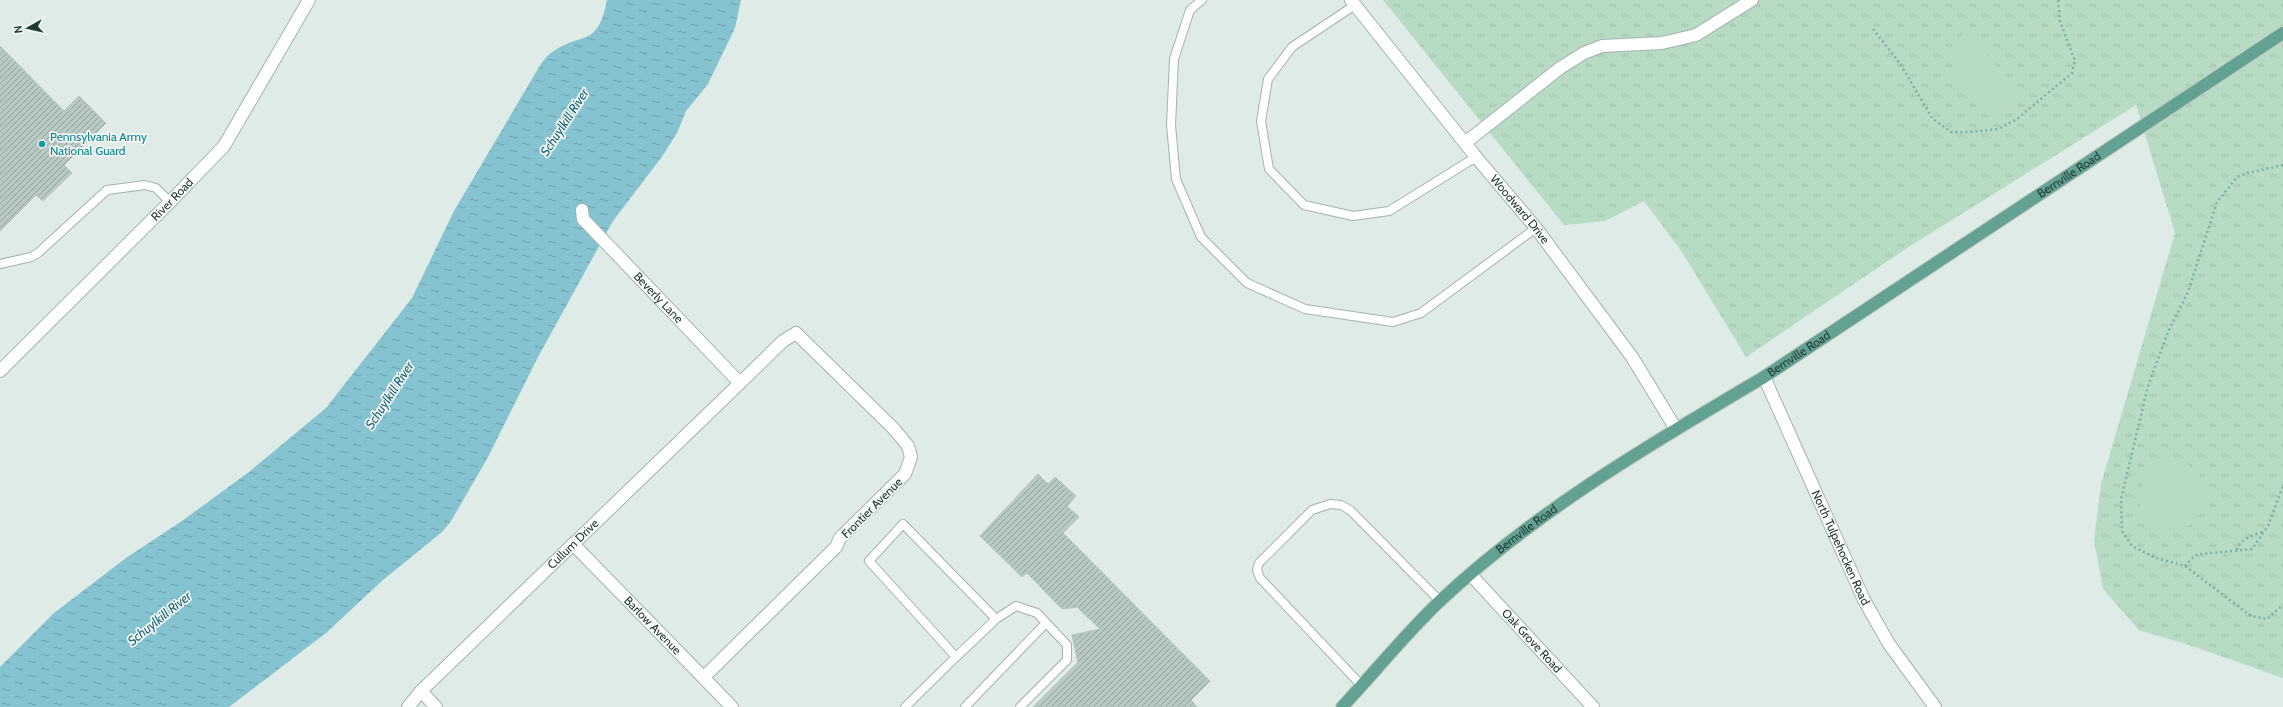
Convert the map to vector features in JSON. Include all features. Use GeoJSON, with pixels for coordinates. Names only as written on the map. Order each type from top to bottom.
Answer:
{"type":"FeatureCollection","features":[{"type":"Feature","properties":{"kind":"main road","name":"Bernville Road"},"geometry":{"type":"LineString","coordinates":[[1342,707],[1440,601],[1470,574],[1537,521],[1676,429],[1764,377],[2283,33]]}},
{"type":"Feature","properties":{"kind":"street","name":"River Road"},"geometry":{"type":"LineString","coordinates":[[0,371],[170,202],[224,146],[309,0]]}},
{"type":"Feature","properties":{"kind":"street"},"geometry":{"type":"LineString","coordinates":[[1465,143],[1560,68],[1584,53],[1602,46],[1662,43],[1696,35],[1737,4],[1752,0]]}},
{"type":"Feature","properties":{"kind":"street","name":"Woodward Drive"},"geometry":{"type":"LineString","coordinates":[[1353,3],[1476,157],[1536,228],[1632,357],[1676,429]]}},
{"type":"Feature","properties":{"kind":"street","name":"Beverly Lane"},"geometry":{"type":"LineString","coordinates":[[582,210],[583,219],[740,383]]}},
{"type":"Feature","properties":{"kind":"street","name":"Frontier Avenue"},"geometry":{"type":"LineString","coordinates":[[704,677],[836,547],[840,538],[905,474],[911,458],[908,446],[894,429],[796,334],[783,341],[740,383]]}},
{"type":"Feature","properties":{"kind":"street","name":"North Tulpehocken Road"},"geometry":{"type":"LineString","coordinates":[[1764,377],[1864,600],[1889,644],[1935,707]]}},
{"type":"Feature","properties":{"kind":"street","name":"Cullum Drive"},"geometry":{"type":"LineString","coordinates":[[408,707],[421,691],[740,383]]}},
{"type":"Feature","properties":{"kind":"street","name":"Barlow Avenue"},"geometry":{"type":"LineString","coordinates":[[573,544],[732,707]]}},
{"type":"Feature","properties":{"kind":"street","name":"Oak Grove Road"},"geometry":{"type":"LineString","coordinates":[[1470,574],[1592,707]]}},
{"type":"Feature","properties":{"kind":"street"},"geometry":{"type":"LineString","coordinates":[[421,691],[436,707]]}},
{"type":"Feature","properties":{"kind":"lane"},"geometry":{"type":"LineString","coordinates":[[1202,0],[1190,10],[1174,59],[1171,125],[1176,180],[1201,237],[1247,283],[1305,309],[1393,322],[1421,313],[1536,228]]}},
{"type":"Feature","properties":{"kind":"lane"},"geometry":{"type":"LineString","coordinates":[[1353,3],[1292,47],[1268,79],[1261,121],[1270,170],[1304,205],[1354,216],[1389,211],[1476,157]]}},
{"type":"Feature","properties":{"kind":"lane"},"geometry":{"type":"LineString","coordinates":[[0,264],[31,257],[38,253],[107,190],[145,186],[156,188],[170,202]]}},
{"type":"Feature","properties":{"kind":"lane"},"geometry":{"type":"LineString","coordinates":[[1362,686],[1260,578],[1258,570],[1259,563],[1312,510],[1330,504],[1341,505],[1350,510],[1440,601]]}},
{"type":"Feature","properties":{"kind":"lane"},"geometry":{"type":"LineString","coordinates":[[956,657],[869,561],[902,524],[996,619]]}},
{"type":"Feature","properties":{"kind":"lane"},"geometry":{"type":"LineString","coordinates":[[905,707],[996,619],[1016,606],[1037,613],[1067,645],[1067,660],[1020,707]]}},
{"type":"Feature","properties":{"kind":"lane"},"geometry":{"type":"LineString","coordinates":[[965,707],[1046,623]]}},
{"type":"Feature","properties":{"kind":"path"},"geometry":{"type":"LineString","coordinates":[[1873,29],[1901,65],[1932,118],[1940,125],[1951,132],[1972,132],[1998,128],[2017,119],[2072,73],[2075,61],[2060,21],[2058,0]]}},
{"type":"Feature","properties":{"kind":"path"},"geometry":{"type":"LineString","coordinates":[[2283,165],[2247,173],[2237,177],[2217,202],[2188,292],[2168,332],[2148,386],[2121,499],[2122,531],[2132,546],[2156,558],[2185,566],[2218,589],[2251,616],[2267,619],[2283,605]]}},
{"type":"Feature","properties":{"kind":"path"},"geometry":{"type":"LineString","coordinates":[[2185,566],[2194,556],[2252,549],[2268,526],[2283,486]]}},
{"type":"Feature","properties":{"kind":"path"},"geometry":{"type":"LineString","coordinates":[[2237,550],[2238,546],[2246,538],[2264,532]]}},
{"type":"Feature","properties":{"kind":"green space"},"geometry":{"type":"Polygon","coordinates":[[[1383,0],[2283,0],[2283,678],[2189,645],[2139,630],[2103,589],[2094,540],[2101,484],[2175,233],[2136,105],[1907,248],[1746,357],[1682,252],[1644,201],[1605,221],[1564,225],[1383,0]]]}},
{"type":"Feature","properties":{"kind":"green space"},"geometry":{"type":"Polygon","coordinates":[[[1968,34],[2015,86],[2014,96],[2001,108],[1989,115],[1981,109],[1956,74],[1953,67],[1951,51],[1953,42],[1963,35],[1968,34]]]}},
{"type":"Feature","properties":{"kind":"green space"},"geometry":{"type":"Polygon","coordinates":[[[2171,460],[2187,464],[2199,475],[2203,482],[2206,498],[2202,510],[2195,519],[2183,529],[2174,533],[2158,528],[2147,521],[2141,511],[2140,500],[2142,488],[2148,477],[2158,467],[2171,460]]]}},
{"type":"Feature","properties":{"kind":"water","name":"Schuylkill River"},"geometry":{"type":"Polygon","coordinates":[[[607,0],[741,0],[735,28],[708,84],[686,111],[677,133],[661,158],[613,221],[538,357],[487,459],[451,521],[442,532],[383,580],[326,633],[229,707],[0,707],[0,667],[54,613],[126,558],[182,521],[249,472],[326,408],[412,298],[454,211],[539,67],[551,53],[562,46],[587,37],[593,33],[603,16],[607,0]]]}},
{"type":"Feature","properties":{"kind":"building","name":"Pennsylvania Army National Guard"},"geometry":{"type":"Polygon","coordinates":[[[0,46],[64,111],[79,96],[106,123],[64,165],[72,173],[43,201],[36,195],[0,231],[0,46]]]}},
{"type":"Feature","properties":{"kind":"building"},"geometry":{"type":"Polygon","coordinates":[[[1038,474],[1048,484],[1055,477],[1076,496],[1067,506],[1079,517],[1063,533],[1210,681],[1191,700],[1197,707],[1033,707],[1078,662],[1072,635],[1100,629],[1077,607],[1062,609],[1027,573],[1022,577],[980,536],[1038,474]]]}},
{"type":"Feature","properties":{"kind":"place","name":"Pennsylvania Army National Guard"},"geometry":{"type":"Point","coordinates":[42,144]}}]}
